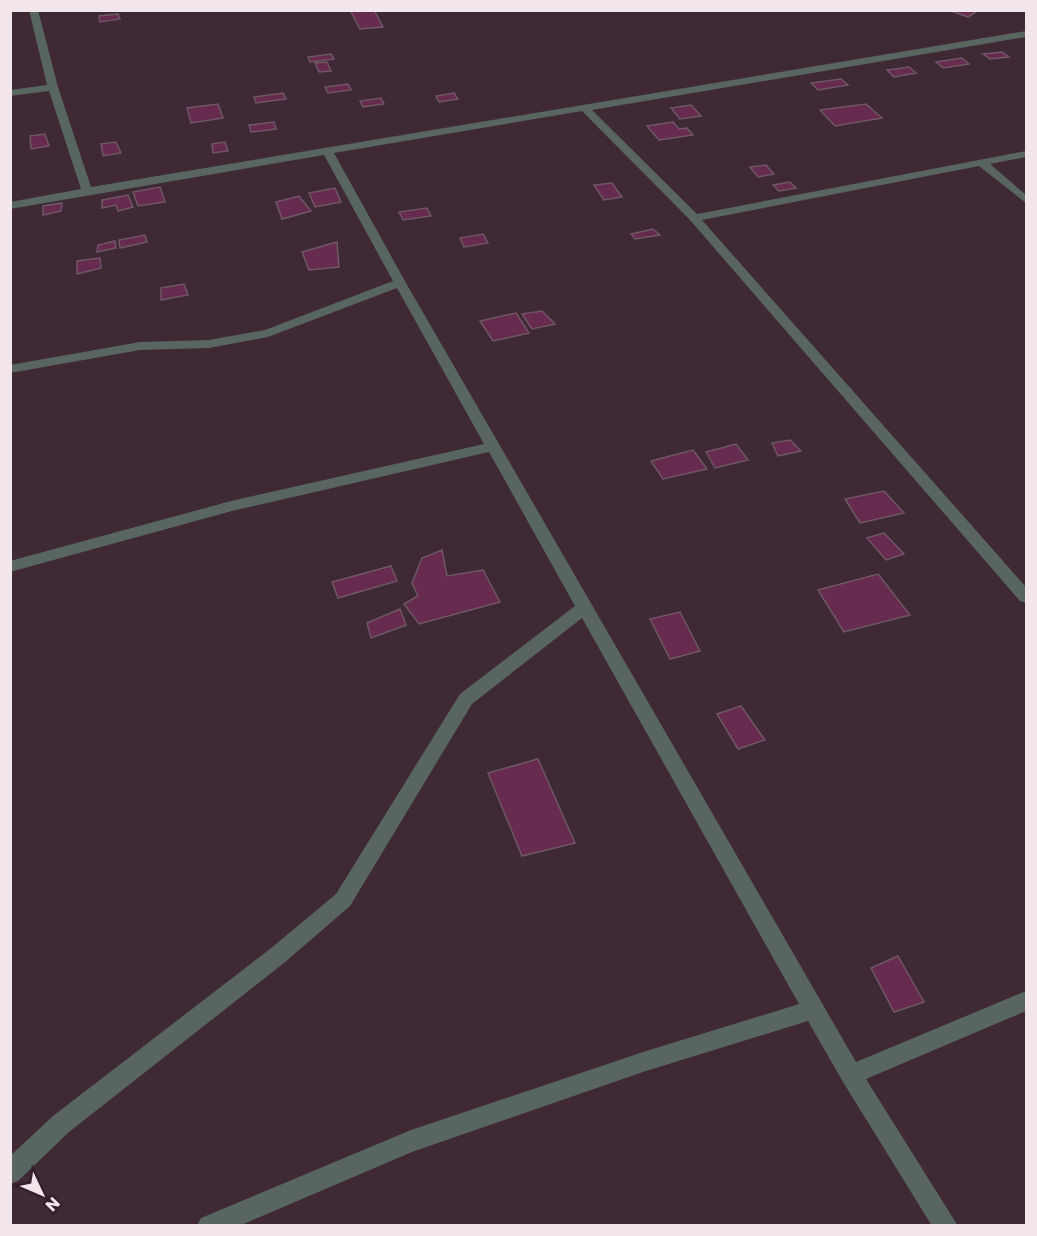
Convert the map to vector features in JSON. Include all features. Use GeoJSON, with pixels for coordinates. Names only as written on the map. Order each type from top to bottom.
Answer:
{"type":"FeatureCollection","features":[{"type":"Feature","properties":{"kind":"street"},"geometry":{"type":"LineString","coordinates":[[33,10],[53,87],[87,191]]}},
{"type":"Feature","properties":{"kind":"street"},"geometry":{"type":"LineString","coordinates":[[10,206],[87,191],[1026,34]]}},
{"type":"Feature","properties":{"kind":"street"},"geometry":{"type":"LineString","coordinates":[[10,93],[53,87]]}},
{"type":"Feature","properties":{"kind":"street"},"geometry":{"type":"LineString","coordinates":[[585,108],[694,218],[1026,597]]}},
{"type":"Feature","properties":{"kind":"street"},"geometry":{"type":"LineString","coordinates":[[328,151],[400,283],[851,1075],[946,1226]]}},
{"type":"Feature","properties":{"kind":"street"},"geometry":{"type":"LineString","coordinates":[[694,218],[1026,154]]}},
{"type":"Feature","properties":{"kind":"street"},"geometry":{"type":"LineString","coordinates":[[982,163],[1026,200]]}},
{"type":"Feature","properties":{"kind":"street"},"geometry":{"type":"LineString","coordinates":[[10,369],[140,346],[209,344],[268,333],[400,283]]}},
{"type":"Feature","properties":{"kind":"street"},"geometry":{"type":"LineString","coordinates":[[10,567],[231,506],[494,446]]}},
{"type":"Feature","properties":{"kind":"street"},"geometry":{"type":"LineString","coordinates":[[10,1173],[61,1124],[277,956],[343,900],[466,699],[585,607]]}},
{"type":"Feature","properties":{"kind":"street"},"geometry":{"type":"LineString","coordinates":[[851,1075],[1026,1001]]}},
{"type":"Feature","properties":{"kind":"street"},"geometry":{"type":"LineString","coordinates":[[208,1226],[411,1141],[643,1062],[814,1010]]}},
{"type":"Feature","properties":{"kind":"building"},"geometry":{"type":"Polygon","coordinates":[[[350,10],[374,10],[383,27],[360,29],[350,10]]]}},
{"type":"Feature","properties":{"kind":"building"},"geometry":{"type":"Polygon","coordinates":[[[948,10],[979,10],[968,17],[948,10]]]}},
{"type":"Feature","properties":{"kind":"building"},"geometry":{"type":"Polygon","coordinates":[[[118,14],[120,19],[100,22],[99,16],[118,14]]]}},
{"type":"Feature","properties":{"kind":"building"},"geometry":{"type":"Polygon","coordinates":[[[1002,52],[1009,57],[990,59],[983,54],[1002,52]]]}},
{"type":"Feature","properties":{"kind":"building"},"geometry":{"type":"Polygon","coordinates":[[[331,54],[334,59],[310,62],[308,57],[331,54]]]}},
{"type":"Feature","properties":{"kind":"building"},"geometry":{"type":"Polygon","coordinates":[[[962,58],[969,64],[943,68],[936,62],[962,58]]]}},
{"type":"Feature","properties":{"kind":"building"},"geometry":{"type":"Polygon","coordinates":[[[327,62],[331,71],[319,72],[315,63],[327,62]]]}},
{"type":"Feature","properties":{"kind":"building"},"geometry":{"type":"Polygon","coordinates":[[[909,67],[916,73],[894,77],[887,70],[909,67]]]}},
{"type":"Feature","properties":{"kind":"building"},"geometry":{"type":"Polygon","coordinates":[[[841,79],[848,85],[818,90],[811,83],[841,79]]]}},
{"type":"Feature","properties":{"kind":"building"},"geometry":{"type":"Polygon","coordinates":[[[348,84],[351,90],[328,93],[325,87],[348,84]]]}},
{"type":"Feature","properties":{"kind":"building"},"geometry":{"type":"Polygon","coordinates":[[[283,93],[286,99],[256,103],[254,97],[283,93]]]}},
{"type":"Feature","properties":{"kind":"building"},"geometry":{"type":"Polygon","coordinates":[[[454,93],[458,99],[439,102],[436,96],[454,93]]]}},
{"type":"Feature","properties":{"kind":"building"},"geometry":{"type":"Polygon","coordinates":[[[381,98],[384,104],[363,107],[360,101],[381,98]]]}},
{"type":"Feature","properties":{"kind":"building"},"geometry":{"type":"Polygon","coordinates":[[[218,104],[223,118],[191,123],[187,108],[218,104]]]}},
{"type":"Feature","properties":{"kind":"building"},"geometry":{"type":"Polygon","coordinates":[[[866,104],[882,118],[835,126],[820,110],[866,104]]]}},
{"type":"Feature","properties":{"kind":"building"},"geometry":{"type":"Polygon","coordinates":[[[691,105],[701,116],[680,119],[671,108],[691,105]]]}},
{"type":"Feature","properties":{"kind":"building"},"geometry":{"type":"Polygon","coordinates":[[[274,122],[276,129],[251,132],[249,125],[274,122]]]}},
{"type":"Feature","properties":{"kind":"building"},"geometry":{"type":"Polygon","coordinates":[[[673,122],[679,129],[687,128],[693,135],[659,140],[647,126],[673,122]]]}},
{"type":"Feature","properties":{"kind":"building"},"geometry":{"type":"Polygon","coordinates":[[[45,134],[49,146],[31,149],[30,136],[45,134]]]}},
{"type":"Feature","properties":{"kind":"building"},"geometry":{"type":"Polygon","coordinates":[[[116,142],[121,153],[103,156],[101,144],[116,142]]]}},
{"type":"Feature","properties":{"kind":"building"},"geometry":{"type":"Polygon","coordinates":[[[225,142],[228,151],[213,153],[212,144],[225,142]]]}},
{"type":"Feature","properties":{"kind":"building"},"geometry":{"type":"Polygon","coordinates":[[[766,165],[774,174],[758,177],[750,167],[766,165]]]}},
{"type":"Feature","properties":{"kind":"building"},"geometry":{"type":"Polygon","coordinates":[[[790,182],[796,188],[779,191],[773,185],[790,182]]]}},
{"type":"Feature","properties":{"kind":"building"},"geometry":{"type":"Polygon","coordinates":[[[612,183],[622,197],[604,200],[594,185],[612,183]]]}},
{"type":"Feature","properties":{"kind":"building"},"geometry":{"type":"Polygon","coordinates":[[[160,187],[165,202],[138,206],[133,192],[160,187]]]}},
{"type":"Feature","properties":{"kind":"building"},"geometry":{"type":"Polygon","coordinates":[[[335,188],[341,202],[315,207],[309,193],[335,188]]]}},
{"type":"Feature","properties":{"kind":"building"},"geometry":{"type":"Polygon","coordinates":[[[128,195],[133,207],[118,211],[116,205],[102,208],[102,200],[128,195]]]}},
{"type":"Feature","properties":{"kind":"building"},"geometry":{"type":"Polygon","coordinates":[[[299,196],[311,211],[282,219],[276,202],[299,196]]]}},
{"type":"Feature","properties":{"kind":"building"},"geometry":{"type":"Polygon","coordinates":[[[62,203],[61,211],[43,215],[43,206],[62,203]]]}},
{"type":"Feature","properties":{"kind":"building"},"geometry":{"type":"Polygon","coordinates":[[[427,208],[431,216],[403,220],[399,212],[427,208]]]}},
{"type":"Feature","properties":{"kind":"building"},"geometry":{"type":"Polygon","coordinates":[[[653,229],[660,235],[635,239],[631,234],[653,229]]]}},
{"type":"Feature","properties":{"kind":"building"},"geometry":{"type":"Polygon","coordinates":[[[483,234],[488,243],[464,247],[460,238],[483,234]]]}},
{"type":"Feature","properties":{"kind":"building"},"geometry":{"type":"Polygon","coordinates":[[[145,235],[147,242],[120,248],[119,240],[145,235]]]}},
{"type":"Feature","properties":{"kind":"building"},"geometry":{"type":"Polygon","coordinates":[[[115,241],[116,248],[97,252],[98,245],[115,241]]]}},
{"type":"Feature","properties":{"kind":"building"},"geometry":{"type":"Polygon","coordinates":[[[337,242],[339,267],[309,270],[302,252],[337,242]]]}},
{"type":"Feature","properties":{"kind":"building"},"geometry":{"type":"Polygon","coordinates":[[[100,258],[101,268],[77,274],[77,261],[100,258]]]}},
{"type":"Feature","properties":{"kind":"building"},"geometry":{"type":"Polygon","coordinates":[[[184,284],[188,295],[161,300],[161,288],[184,284]]]}},
{"type":"Feature","properties":{"kind":"building"},"geometry":{"type":"Polygon","coordinates":[[[542,311],[555,324],[532,329],[522,314],[542,311]]]}},
{"type":"Feature","properties":{"kind":"building"},"geometry":{"type":"Polygon","coordinates":[[[516,313],[529,333],[493,341],[480,321],[516,313]]]}},
{"type":"Feature","properties":{"kind":"building"},"geometry":{"type":"Polygon","coordinates":[[[790,440],[801,451],[778,456],[772,443],[790,440]]]}},
{"type":"Feature","properties":{"kind":"building"},"geometry":{"type":"Polygon","coordinates":[[[736,444],[748,460],[715,468],[706,452],[736,444]]]}},
{"type":"Feature","properties":{"kind":"building"},"geometry":{"type":"Polygon","coordinates":[[[693,450],[707,469],[663,479],[651,461],[693,450]]]}},
{"type":"Feature","properties":{"kind":"building"},"geometry":{"type":"Polygon","coordinates":[[[884,491],[904,513],[860,523],[845,499],[884,491]]]}},
{"type":"Feature","properties":{"kind":"building"},"geometry":{"type":"Polygon","coordinates":[[[884,533],[904,554],[886,560],[867,538],[884,533]]]}},
{"type":"Feature","properties":{"kind":"building"},"geometry":{"type":"Polygon","coordinates":[[[442,550],[447,576],[483,570],[500,602],[419,624],[404,604],[418,596],[412,583],[422,558],[442,550]]]}},
{"type":"Feature","properties":{"kind":"building"},"geometry":{"type":"Polygon","coordinates":[[[391,566],[397,581],[338,598],[332,582],[391,566]]]}},
{"type":"Feature","properties":{"kind":"building"},"geometry":{"type":"Polygon","coordinates":[[[878,574],[910,615],[844,632],[818,590],[878,574]]]}},
{"type":"Feature","properties":{"kind":"building"},"geometry":{"type":"Polygon","coordinates":[[[400,609],[406,625],[371,638],[367,623],[400,609]]]}},
{"type":"Feature","properties":{"kind":"building"},"geometry":{"type":"Polygon","coordinates":[[[680,612],[700,651],[670,659],[650,619],[680,612]]]}},
{"type":"Feature","properties":{"kind":"building"},"geometry":{"type":"Polygon","coordinates":[[[741,706],[765,740],[738,749],[717,714],[741,706]]]}},
{"type":"Feature","properties":{"kind":"building"},"geometry":{"type":"Polygon","coordinates":[[[538,759],[575,843],[522,856],[488,773],[538,759]]]}},
{"type":"Feature","properties":{"kind":"building"},"geometry":{"type":"Polygon","coordinates":[[[898,956],[924,1002],[894,1012],[871,968],[898,956]]]}}]}
